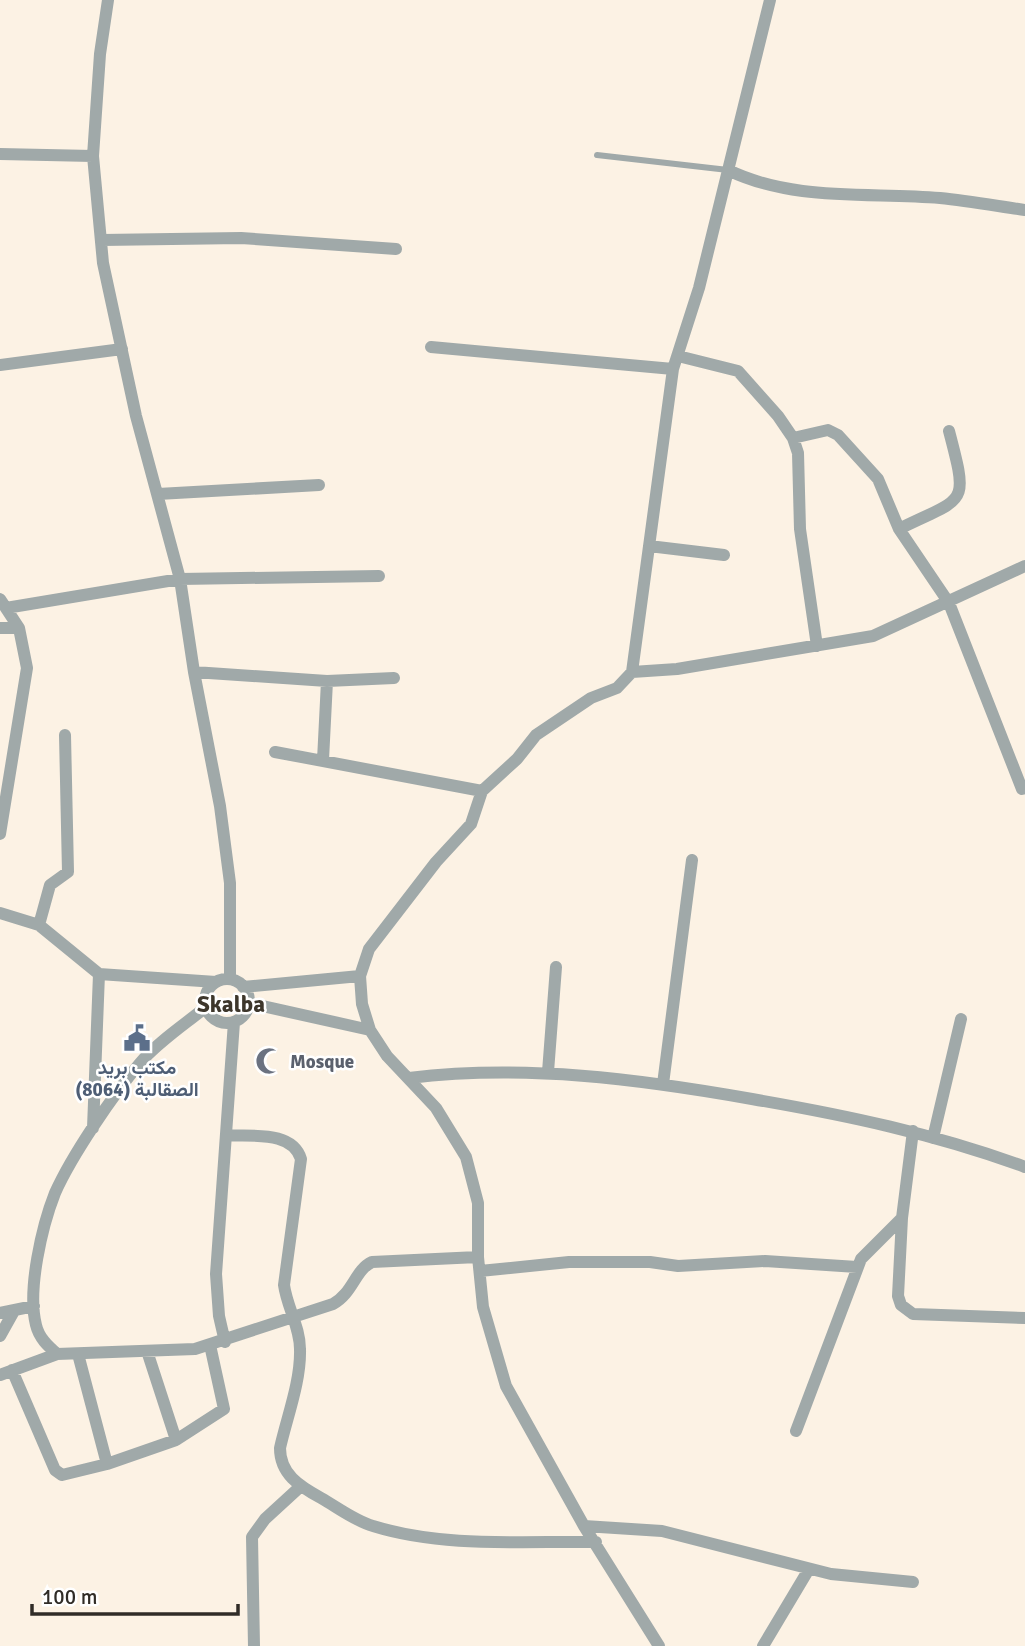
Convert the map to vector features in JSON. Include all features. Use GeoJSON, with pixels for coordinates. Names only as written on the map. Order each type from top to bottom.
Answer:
{"type":"FeatureCollection","features":[{"type":"Feature","properties":{"kind":"street"},"geometry":{"type":"LineString","coordinates":[[108,0],[100,54],[93,156],[103,263],[180,579],[194,672],[220,806],[230,883],[230,979]]}},
{"type":"Feature","properties":{"kind":"street"},"geometry":{"type":"LineString","coordinates":[[659,1646],[584,1526],[506,1386],[483,1307],[478,1257],[478,1203],[466,1157],[436,1108],[387,1056],[370,1030],[362,1004],[360,976],[369,949],[436,862],[471,824],[482,791],[517,759],[536,735],[591,698],[617,688],[632,672],[673,369],[699,288],[769,0]]}},
{"type":"Feature","properties":{"kind":"street"},"geometry":{"type":"LineString","coordinates":[[0,154],[93,156]]}},
{"type":"Feature","properties":{"kind":"street"},"geometry":{"type":"LineString","coordinates":[[728,170],[756,183],[780,189],[940,198],[1025,210]]}},
{"type":"Feature","properties":{"kind":"street"},"geometry":{"type":"LineString","coordinates":[[102,240],[241,238],[396,249]]}},
{"type":"Feature","properties":{"kind":"street"},"geometry":{"type":"LineString","coordinates":[[431,347],[673,369]]}},
{"type":"Feature","properties":{"kind":"street"},"geometry":{"type":"LineString","coordinates":[[0,365],[122,349]]}},
{"type":"Feature","properties":{"kind":"street"},"geometry":{"type":"LineString","coordinates":[[678,356],[738,370],[778,416],[793,438],[797,453],[800,529],[817,646]]}},
{"type":"Feature","properties":{"kind":"street"},"geometry":{"type":"LineString","coordinates":[[793,438],[828,430],[838,435],[878,479],[899,529],[949,603],[1022,789]]}},
{"type":"Feature","properties":{"kind":"street"},"geometry":{"type":"LineString","coordinates":[[899,529],[951,503],[961,493],[962,481],[949,431]]}},
{"type":"Feature","properties":{"kind":"street"},"geometry":{"type":"LineString","coordinates":[[158,494],[319,485]]}},
{"type":"Feature","properties":{"kind":"street"},"geometry":{"type":"LineString","coordinates":[[649,546],[724,555]]}},
{"type":"Feature","properties":{"kind":"street"},"geometry":{"type":"LineString","coordinates":[[632,672],[677,669],[873,636],[1025,566]]}},
{"type":"Feature","properties":{"kind":"street"},"geometry":{"type":"LineString","coordinates":[[0,834],[27,668],[19,628],[3,603],[180,579],[379,576]]}},
{"type":"Feature","properties":{"kind":"street"},"geometry":{"type":"LineString","coordinates":[[0,628],[19,628]]}},
{"type":"Feature","properties":{"kind":"street"},"geometry":{"type":"LineString","coordinates":[[194,672],[327,681],[394,678]]}},
{"type":"Feature","properties":{"kind":"street"},"geometry":{"type":"LineString","coordinates":[[323,760],[327,681]]}},
{"type":"Feature","properties":{"kind":"street"},"geometry":{"type":"LineString","coordinates":[[39,925],[50,885],[68,872],[65,735]]}},
{"type":"Feature","properties":{"kind":"street"},"geometry":{"type":"LineString","coordinates":[[275,752],[482,791]]}},
{"type":"Feature","properties":{"kind":"street"},"geometry":{"type":"LineString","coordinates":[[663,1084],[692,860]]}},
{"type":"Feature","properties":{"kind":"street"},"geometry":{"type":"LineString","coordinates":[[0,913],[39,925],[99,974],[216,982],[230,979],[243,987],[360,976]]}},
{"type":"Feature","properties":{"kind":"street"},"geometry":{"type":"LineString","coordinates":[[548,1072],[556,967]]}},
{"type":"Feature","properties":{"kind":"street"},"geometry":{"type":"LineString","coordinates":[[93,1130],[99,974]]}},
{"type":"Feature","properties":{"kind":"street"},"geometry":{"type":"LineString","coordinates":[[57,1354],[40,1336],[35,1323],[34,1306],[38,1264],[48,1212],[56,1191],[117,1092],[143,1060],[205,1007],[206,993],[216,982]]}},
{"type":"Feature","properties":{"kind":"street"},"geometry":{"type":"LineString","coordinates":[[205,1007],[220,1022],[234,1022],[244,1015],[249,1003],[243,987]]}},
{"type":"Feature","properties":{"kind":"street"},"geometry":{"type":"LineString","coordinates":[[249,1003],[370,1030]]}},
{"type":"Feature","properties":{"kind":"street"},"geometry":{"type":"LineString","coordinates":[[933,1138],[961,1018]]}},
{"type":"Feature","properties":{"kind":"street"},"geometry":{"type":"LineString","coordinates":[[225,1342],[219,1315],[216,1274],[234,1022]]}},
{"type":"Feature","properties":{"kind":"street"},"geometry":{"type":"LineString","coordinates":[[409,1078],[460,1073],[548,1072],[663,1084],[831,1113],[913,1131],[1025,1167]]}},
{"type":"Feature","properties":{"kind":"street"},"geometry":{"type":"LineString","coordinates":[[913,1131],[902,1219],[898,1296],[907,1312],[1025,1318]]}},
{"type":"Feature","properties":{"kind":"street"},"geometry":{"type":"LineString","coordinates":[[226,1135],[283,1139],[296,1146],[301,1159],[284,1285],[301,1350],[280,1461],[287,1474],[301,1486],[370,1525],[432,1539],[596,1542]]}},
{"type":"Feature","properties":{"kind":"street"},"geometry":{"type":"LineString","coordinates":[[796,1432],[857,1267],[902,1219]]}},
{"type":"Feature","properties":{"kind":"street"},"geometry":{"type":"LineString","coordinates":[[211,1345],[223,1409],[177,1440],[107,1464],[62,1475],[55,1470],[6,1372],[57,1354],[195,1349],[211,1345],[225,1342],[344,1298],[363,1266],[372,1262],[478,1257]]}},
{"type":"Feature","properties":{"kind":"street"},"geometry":{"type":"LineString","coordinates":[[480,1271],[569,1262],[650,1262],[678,1266],[765,1261],[857,1267]]}},
{"type":"Feature","properties":{"kind":"street"},"geometry":{"type":"LineString","coordinates":[[0,1313],[34,1306]]}},
{"type":"Feature","properties":{"kind":"street"},"geometry":{"type":"LineString","coordinates":[[0,1336],[14,1311]]}},
{"type":"Feature","properties":{"kind":"street"},"geometry":{"type":"LineString","coordinates":[[147,1351],[177,1440]]}},
{"type":"Feature","properties":{"kind":"street"},"geometry":{"type":"LineString","coordinates":[[78,1354],[107,1464]]}},
{"type":"Feature","properties":{"kind":"street"},"geometry":{"type":"LineString","coordinates":[[254,1646],[252,1538],[265,1519],[301,1486]]}},
{"type":"Feature","properties":{"kind":"street"},"geometry":{"type":"LineString","coordinates":[[584,1526],[662,1531],[809,1569],[881,1581],[913,1582]]}},
{"type":"Feature","properties":{"kind":"street"},"geometry":{"type":"LineString","coordinates":[[763,1646],[809,1569]]}},
{"type":"Feature","properties":{"kind":"lane"},"geometry":{"type":"LineString","coordinates":[[597,155],[728,170]]}},
{"type":"Feature","properties":{"kind":"place","name":"مكتب بريد الصقالبة (8064)"},"geometry":{"type":"Point","coordinates":[137,1038]}},
{"type":"Feature","properties":{"kind":"place","name":"Mosque"},"geometry":{"type":"Point","coordinates":[269,1061]}},
{"type":"Feature","properties":{"kind":"district","name":"Skalba"},"geometry":{"type":"Point","coordinates":[231,1004]}}]}
